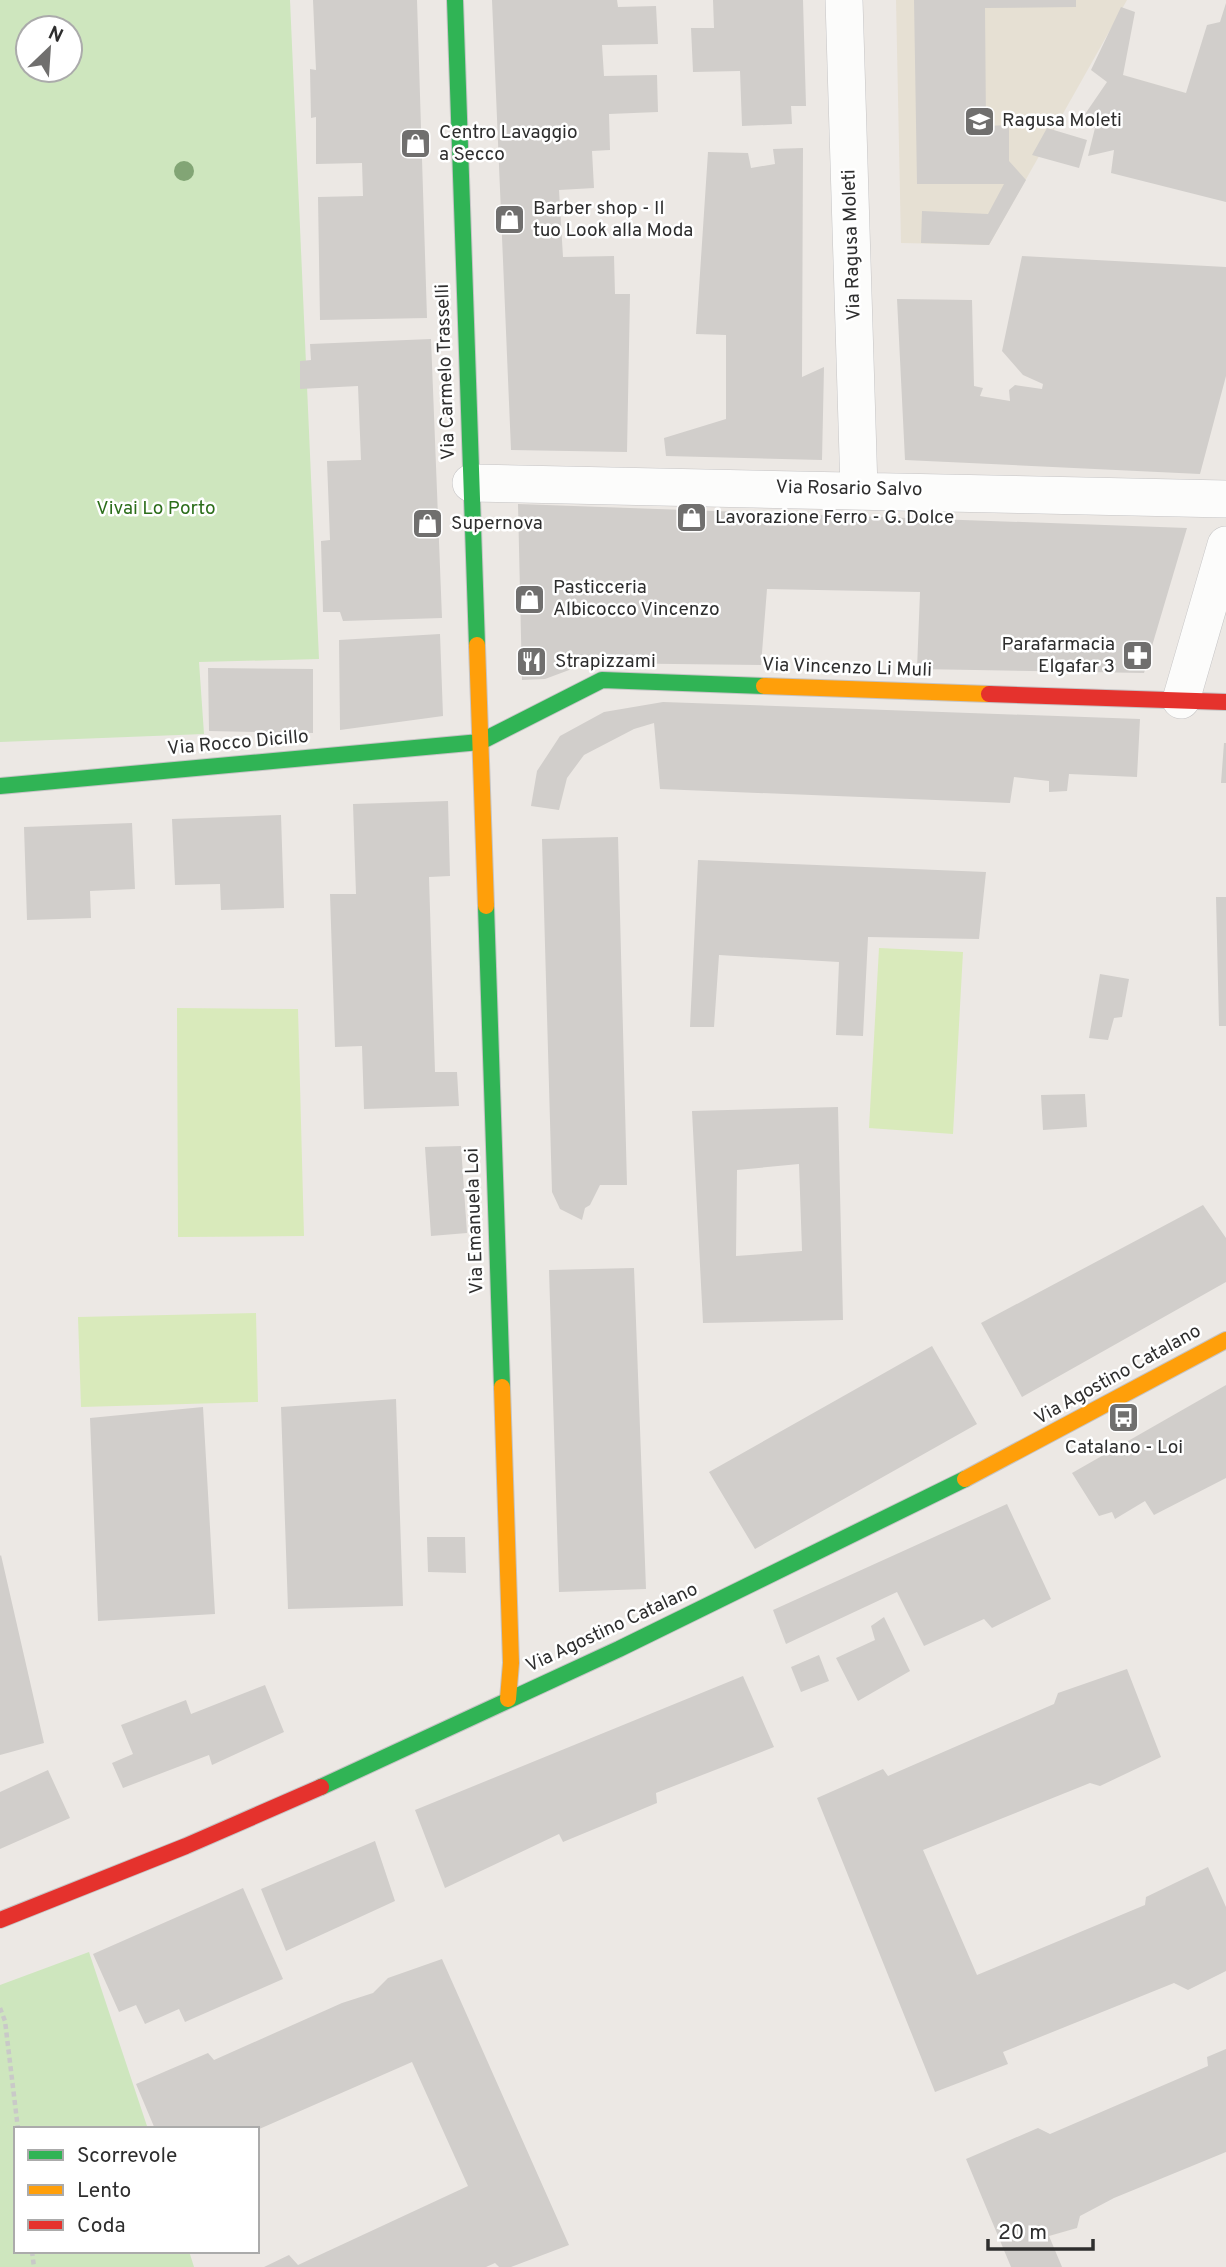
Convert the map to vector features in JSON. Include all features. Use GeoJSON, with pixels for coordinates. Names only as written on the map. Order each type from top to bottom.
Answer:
{"type":"FeatureCollection","features":[{"type":"Feature","properties":{"kind":"street","name":"Via Carmelo Trasselli"},"geometry":{"type":"LineString","coordinates":[[454,0],[480,742]]}},
{"type":"Feature","properties":{"kind":"street","name":"Via Ragusa Moleti"},"geometry":{"type":"LineString","coordinates":[[844,0],[859,489]]}},
{"type":"Feature","properties":{"kind":"street","name":"Via Rosario Salvo"},"geometry":{"type":"LineString","coordinates":[[471,483],[859,489],[1226,499]]}},
{"type":"Feature","properties":{"kind":"street"},"geometry":{"type":"LineString","coordinates":[[1181,700],[1226,545]]}},
{"type":"Feature","properties":{"kind":"street","name":"Via Vincenzo Li Muli"},"geometry":{"type":"LineString","coordinates":[[480,742],[602,680],[1226,702]]}},
{"type":"Feature","properties":{"kind":"street","name":"Via Rocco Dicillo"},"geometry":{"type":"LineString","coordinates":[[0,786],[480,742]]}},
{"type":"Feature","properties":{"kind":"street","name":"Via Emanuela Loi"},"geometry":{"type":"LineString","coordinates":[[480,742],[511,1663],[508,1699]]}},
{"type":"Feature","properties":{"kind":"street","name":"Via Agostino Catalano"},"geometry":{"type":"LineString","coordinates":[[0,1920],[244,1821],[849,1538],[1065,1429],[1226,1340]]}},
{"type":"Feature","properties":{"kind":"path"},"geometry":{"type":"LineString","coordinates":[[0,2008],[5,2021],[18,2127]]}},
{"type":"Feature","properties":{"kind":"shaded area","name":"Ragusa Moleti"},"geometry":{"type":"Polygon","coordinates":[[[896,0],[1127,0],[989,245],[901,243],[896,0]]]}},
{"type":"Feature","properties":{"kind":"green space","name":"Vivai Lo Porto"},"geometry":{"type":"Polygon","coordinates":[[[0,0],[290,0],[319,659],[199,662],[204,734],[0,742],[0,0]]]}},
{"type":"Feature","properties":{"kind":"green space"},"geometry":{"type":"Polygon","coordinates":[[[879,948],[963,952],[953,1134],[869,1128],[879,948]]]}},
{"type":"Feature","properties":{"kind":"green space"},"geometry":{"type":"Polygon","coordinates":[[[177,1008],[298,1009],[304,1236],[178,1237],[177,1008]]]}},
{"type":"Feature","properties":{"kind":"green space"},"geometry":{"type":"Polygon","coordinates":[[[256,1313],[258,1402],[81,1407],[78,1317],[256,1313]]]}},
{"type":"Feature","properties":{"kind":"green space"},"geometry":{"type":"Polygon","coordinates":[[[89,1952],[147,2127],[14,2127],[14,2253],[190,2253],[194,2267],[0,2267],[0,1985],[89,1952]]]}},
{"type":"Feature","properties":{"kind":"building"},"geometry":{"type":"Polygon","coordinates":[[[313,0],[417,0],[427,318],[320,320],[318,197],[363,196],[362,163],[316,164],[316,117],[311,118],[310,69],[316,70],[313,0]]]}},
{"type":"Feature","properties":{"kind":"building"},"geometry":{"type":"Polygon","coordinates":[[[492,0],[617,0],[618,7],[656,6],[658,44],[602,45],[604,76],[657,75],[658,112],[609,114],[610,150],[592,151],[594,188],[559,190],[563,257],[614,256],[615,294],[630,294],[627,452],[511,450],[492,0]]]}},
{"type":"Feature","properties":{"kind":"building"},"geometry":{"type":"Polygon","coordinates":[[[713,0],[803,0],[806,106],[791,106],[792,124],[742,126],[740,71],[693,72],[691,28],[714,28],[713,0]]]}},
{"type":"Feature","properties":{"kind":"building"},"geometry":{"type":"Polygon","coordinates":[[[914,0],[1076,0],[1076,7],[985,8],[986,126],[1009,125],[1009,161],[1026,180],[989,245],[921,243],[922,211],[988,214],[1004,184],[917,184],[914,0]]]}},
{"type":"Feature","properties":{"kind":"building"},"geometry":{"type":"Polygon","coordinates":[[[1226,3],[1226,202],[1111,173],[1114,150],[1088,156],[1095,128],[1081,120],[1107,82],[1091,70],[1121,7],[1135,12],[1123,75],[1186,93],[1207,25],[1220,22],[1226,3]]]}},
{"type":"Feature","properties":{"kind":"building"},"geometry":{"type":"Polygon","coordinates":[[[1047,128],[1087,140],[1079,168],[1032,155],[1047,128]]]}},
{"type":"Feature","properties":{"kind":"building"},"geometry":{"type":"Polygon","coordinates":[[[803,148],[802,377],[824,367],[822,460],[666,456],[664,438],[726,419],[726,335],[696,334],[708,152],[748,153],[751,168],[775,164],[773,149],[803,148]]]}},
{"type":"Feature","properties":{"kind":"building"},"geometry":{"type":"Polygon","coordinates":[[[1022,256],[1226,267],[1226,376],[1200,474],[905,460],[897,299],[972,300],[974,386],[983,388],[980,396],[1010,401],[1009,390],[1015,385],[1042,389],[1043,384],[1023,375],[1002,351],[1022,256]]]}},
{"type":"Feature","properties":{"kind":"building"},"geometry":{"type":"Polygon","coordinates":[[[431,339],[442,618],[343,621],[340,612],[323,612],[321,541],[330,540],[327,461],[361,460],[358,386],[300,389],[300,361],[311,360],[310,344],[431,339]]]}},
{"type":"Feature","properties":{"kind":"building"},"geometry":{"type":"Polygon","coordinates":[[[518,504],[1187,528],[1144,673],[917,669],[920,592],[767,589],[761,665],[588,663],[545,679],[522,680],[518,504]]]}},
{"type":"Feature","properties":{"kind":"building"},"geometry":{"type":"Polygon","coordinates":[[[440,634],[443,716],[340,730],[339,640],[440,634]]]}},
{"type":"Feature","properties":{"kind":"building"},"geometry":{"type":"Polygon","coordinates":[[[208,668],[313,669],[313,733],[209,731],[208,668]]]}},
{"type":"Feature","properties":{"kind":"building"},"geometry":{"type":"Polygon","coordinates":[[[663,702],[1140,719],[1137,777],[1069,774],[1067,791],[1049,792],[1049,781],[1014,777],[1010,803],[660,789],[654,723],[634,729],[584,755],[567,778],[559,810],[531,806],[537,771],[560,736],[604,712],[663,702]]]}},
{"type":"Feature","properties":{"kind":"building"},"geometry":{"type":"Polygon","coordinates":[[[1224,743],[1226,783],[1221,783],[1224,743]]]}},
{"type":"Feature","properties":{"kind":"building"},"geometry":{"type":"Polygon","coordinates":[[[448,801],[450,876],[429,877],[435,1072],[457,1072],[459,1106],[364,1109],[362,1046],[335,1047],[330,894],[356,894],[353,804],[448,801]]]}},
{"type":"Feature","properties":{"kind":"building"},"geometry":{"type":"Polygon","coordinates":[[[281,815],[284,908],[221,910],[220,884],[175,885],[172,819],[281,815]]]}},
{"type":"Feature","properties":{"kind":"building"},"geometry":{"type":"Polygon","coordinates":[[[132,823],[135,889],[90,891],[91,918],[27,920],[24,827],[132,823]]]}},
{"type":"Feature","properties":{"kind":"building"},"geometry":{"type":"Polygon","coordinates":[[[618,837],[627,1185],[600,1185],[590,1205],[585,1208],[582,1220],[560,1209],[552,1192],[542,839],[618,837]]]}},
{"type":"Feature","properties":{"kind":"building"},"geometry":{"type":"Polygon","coordinates":[[[698,860],[986,872],[979,939],[868,937],[863,1036],[836,1035],[839,962],[719,955],[714,1027],[690,1027],[698,860]]]}},
{"type":"Feature","properties":{"kind":"building"},"geometry":{"type":"Polygon","coordinates":[[[1216,897],[1226,897],[1226,1026],[1219,1026],[1216,897]]]}},
{"type":"Feature","properties":{"kind":"building"},"geometry":{"type":"Polygon","coordinates":[[[1100,974],[1129,979],[1122,1017],[1114,1018],[1108,1040],[1089,1038],[1100,974]]]}},
{"type":"Feature","properties":{"kind":"building"},"geometry":{"type":"Polygon","coordinates":[[[1085,1094],[1087,1127],[1043,1130],[1041,1095],[1085,1094]]]}},
{"type":"Feature","properties":{"kind":"building"},"geometry":{"type":"Polygon","coordinates":[[[838,1107],[843,1320],[703,1323],[692,1111],[838,1107]],[[799,1164],[737,1170],[736,1256],[802,1251],[799,1164]]]}},
{"type":"Feature","properties":{"kind":"building"},"geometry":{"type":"Polygon","coordinates":[[[461,1146],[467,1233],[431,1236],[425,1147],[461,1146]]]}},
{"type":"Feature","properties":{"kind":"building"},"geometry":{"type":"Polygon","coordinates":[[[1203,1205],[1226,1238],[1226,1282],[1022,1397],[981,1323],[1203,1205]]]}},
{"type":"Feature","properties":{"kind":"building"},"geometry":{"type":"Polygon","coordinates":[[[634,1268],[646,1589],[559,1592],[549,1270],[634,1268]]]}},
{"type":"Feature","properties":{"kind":"building"},"geometry":{"type":"Polygon","coordinates":[[[932,1346],[977,1424],[755,1549],[709,1472],[932,1346]]]}},
{"type":"Feature","properties":{"kind":"building"},"geometry":{"type":"Polygon","coordinates":[[[1226,1385],[1226,1478],[1154,1515],[1145,1501],[1115,1519],[1112,1512],[1099,1516],[1072,1473],[1226,1385]]]}},
{"type":"Feature","properties":{"kind":"building"},"geometry":{"type":"Polygon","coordinates":[[[396,1399],[403,1606],[288,1609],[281,1407],[396,1399]]]}},
{"type":"Feature","properties":{"kind":"building"},"geometry":{"type":"Polygon","coordinates":[[[203,1407],[215,1614],[98,1621],[90,1418],[203,1407]]]}},
{"type":"Feature","properties":{"kind":"building"},"geometry":{"type":"Polygon","coordinates":[[[1007,1504],[1051,1599],[992,1628],[984,1619],[924,1646],[897,1592],[786,1644],[773,1610],[1007,1504]]]}},
{"type":"Feature","properties":{"kind":"building"},"geometry":{"type":"Polygon","coordinates":[[[427,1537],[465,1537],[466,1573],[428,1572],[427,1537]]]}},
{"type":"Feature","properties":{"kind":"building"},"geometry":{"type":"Polygon","coordinates":[[[0,1556],[44,1743],[0,1755],[0,1556]]]}},
{"type":"Feature","properties":{"kind":"building"},"geometry":{"type":"Polygon","coordinates":[[[884,1617],[910,1671],[858,1701],[836,1658],[875,1640],[871,1626],[884,1617]]]}},
{"type":"Feature","properties":{"kind":"building"},"geometry":{"type":"Polygon","coordinates":[[[819,1655],[829,1681],[801,1692],[791,1667],[819,1655]]]}},
{"type":"Feature","properties":{"kind":"building"},"geometry":{"type":"Polygon","coordinates":[[[1127,1669],[1161,1757],[1100,1786],[1090,1783],[923,1850],[977,1975],[1145,1905],[1146,1897],[1208,1867],[1226,1907],[1226,1971],[1188,1990],[1174,1983],[1003,2052],[1008,2064],[935,2092],[817,1798],[883,1769],[888,1776],[1054,1704],[1058,1693],[1127,1669]]]}},
{"type":"Feature","properties":{"kind":"building"},"geometry":{"type":"Polygon","coordinates":[[[743,1676],[774,1747],[656,1793],[657,1803],[563,1842],[559,1834],[445,1888],[415,1810],[743,1676]]]}},
{"type":"Feature","properties":{"kind":"building"},"geometry":{"type":"Polygon","coordinates":[[[265,1685],[284,1732],[212,1765],[209,1755],[123,1788],[112,1763],[133,1754],[121,1725],[186,1700],[191,1714],[265,1685]]]}},
{"type":"Feature","properties":{"kind":"building"},"geometry":{"type":"Polygon","coordinates":[[[48,1770],[70,1818],[0,1849],[0,1792],[48,1770]]]}},
{"type":"Feature","properties":{"kind":"building"},"geometry":{"type":"Polygon","coordinates":[[[375,1841],[395,1901],[286,1951],[261,1889],[375,1841]]]}},
{"type":"Feature","properties":{"kind":"building"},"geometry":{"type":"Polygon","coordinates":[[[243,1888],[283,1979],[185,2022],[179,2009],[145,2024],[136,2005],[119,2012],[93,1954],[243,1888]]]}},
{"type":"Feature","properties":{"kind":"building"},"geometry":{"type":"Polygon","coordinates":[[[442,1959],[569,2245],[511,2267],[499,2267],[495,2263],[486,2267],[264,2267],[289,2255],[298,2265],[468,2186],[412,2062],[259,2129],[259,2127],[154,2127],[136,2084],[208,2053],[214,2060],[342,2003],[373,1993],[388,1978],[442,1959]]]}},
{"type":"Feature","properties":{"kind":"building"},"geometry":{"type":"Polygon","coordinates":[[[1226,2049],[1226,2152],[1114,2198],[1080,2216],[1077,2228],[1049,2236],[1062,2267],[1011,2267],[966,2159],[1038,2128],[1050,2134],[1208,2066],[1207,2057],[1226,2049]]]}},
{"type":"Feature","properties":{"kind":"traffic: fast"},"geometry":{"type":"LineString","coordinates":[[455,0],[477,645]]}},
{"type":"Feature","properties":{"kind":"traffic: fast"},"geometry":{"type":"LineString","coordinates":[[0,786],[480,742],[602,680],[764,686]]}},
{"type":"Feature","properties":{"kind":"traffic: fast"},"geometry":{"type":"LineString","coordinates":[[486,906],[502,1387]]}},
{"type":"Feature","properties":{"kind":"traffic: fast"},"geometry":{"type":"LineString","coordinates":[[321,1787],[619,1649],[965,1479]]}},
{"type":"Feature","properties":{"kind":"traffic: slow"},"geometry":{"type":"LineString","coordinates":[[477,645],[486,906]]}},
{"type":"Feature","properties":{"kind":"traffic: slow"},"geometry":{"type":"LineString","coordinates":[[764,686],[989,694]]}},
{"type":"Feature","properties":{"kind":"traffic: slow"},"geometry":{"type":"LineString","coordinates":[[965,1479],[1226,1340]]}},
{"type":"Feature","properties":{"kind":"traffic: slow"},"geometry":{"type":"LineString","coordinates":[[502,1387],[511,1663],[508,1699]]}},
{"type":"Feature","properties":{"kind":"traffic: jam"},"geometry":{"type":"LineString","coordinates":[[989,694],[1226,702]]}},
{"type":"Feature","properties":{"kind":"traffic: jam"},"geometry":{"type":"LineString","coordinates":[[0,1920],[186,1846],[321,1787]]}},
{"type":"Feature","properties":{"kind":"place","name":"Ragusa Moleti"},"geometry":{"type":"Point","coordinates":[979,121]}},
{"type":"Feature","properties":{"kind":"place","name":"Centro Lavaggio a Secco"},"geometry":{"type":"Point","coordinates":[416,144]}},
{"type":"Feature","properties":{"kind":"place","name":"Barber shop - Il tuo Look alla Moda"},"geometry":{"type":"Point","coordinates":[510,220]}},
{"type":"Feature","properties":{"kind":"place","name":"Lavorazione Ferro - G. Dolce"},"geometry":{"type":"Point","coordinates":[692,518]}},
{"type":"Feature","properties":{"kind":"place","name":"Supernova"},"geometry":{"type":"Point","coordinates":[428,524]}},
{"type":"Feature","properties":{"kind":"place","name":"Pasticceria Albicocco Vincenzo"},"geometry":{"type":"Point","coordinates":[530,599]}},
{"type":"Feature","properties":{"kind":"place","name":"Parafarmacia Elgafar 3"},"geometry":{"type":"Point","coordinates":[1138,656]}},
{"type":"Feature","properties":{"kind":"place","name":"Strapizzami"},"geometry":{"type":"Point","coordinates":[532,662]}},
{"type":"Feature","properties":{"kind":"place","name":"Catalano - Loi"},"geometry":{"type":"Point","coordinates":[1124,1417]}}]}
